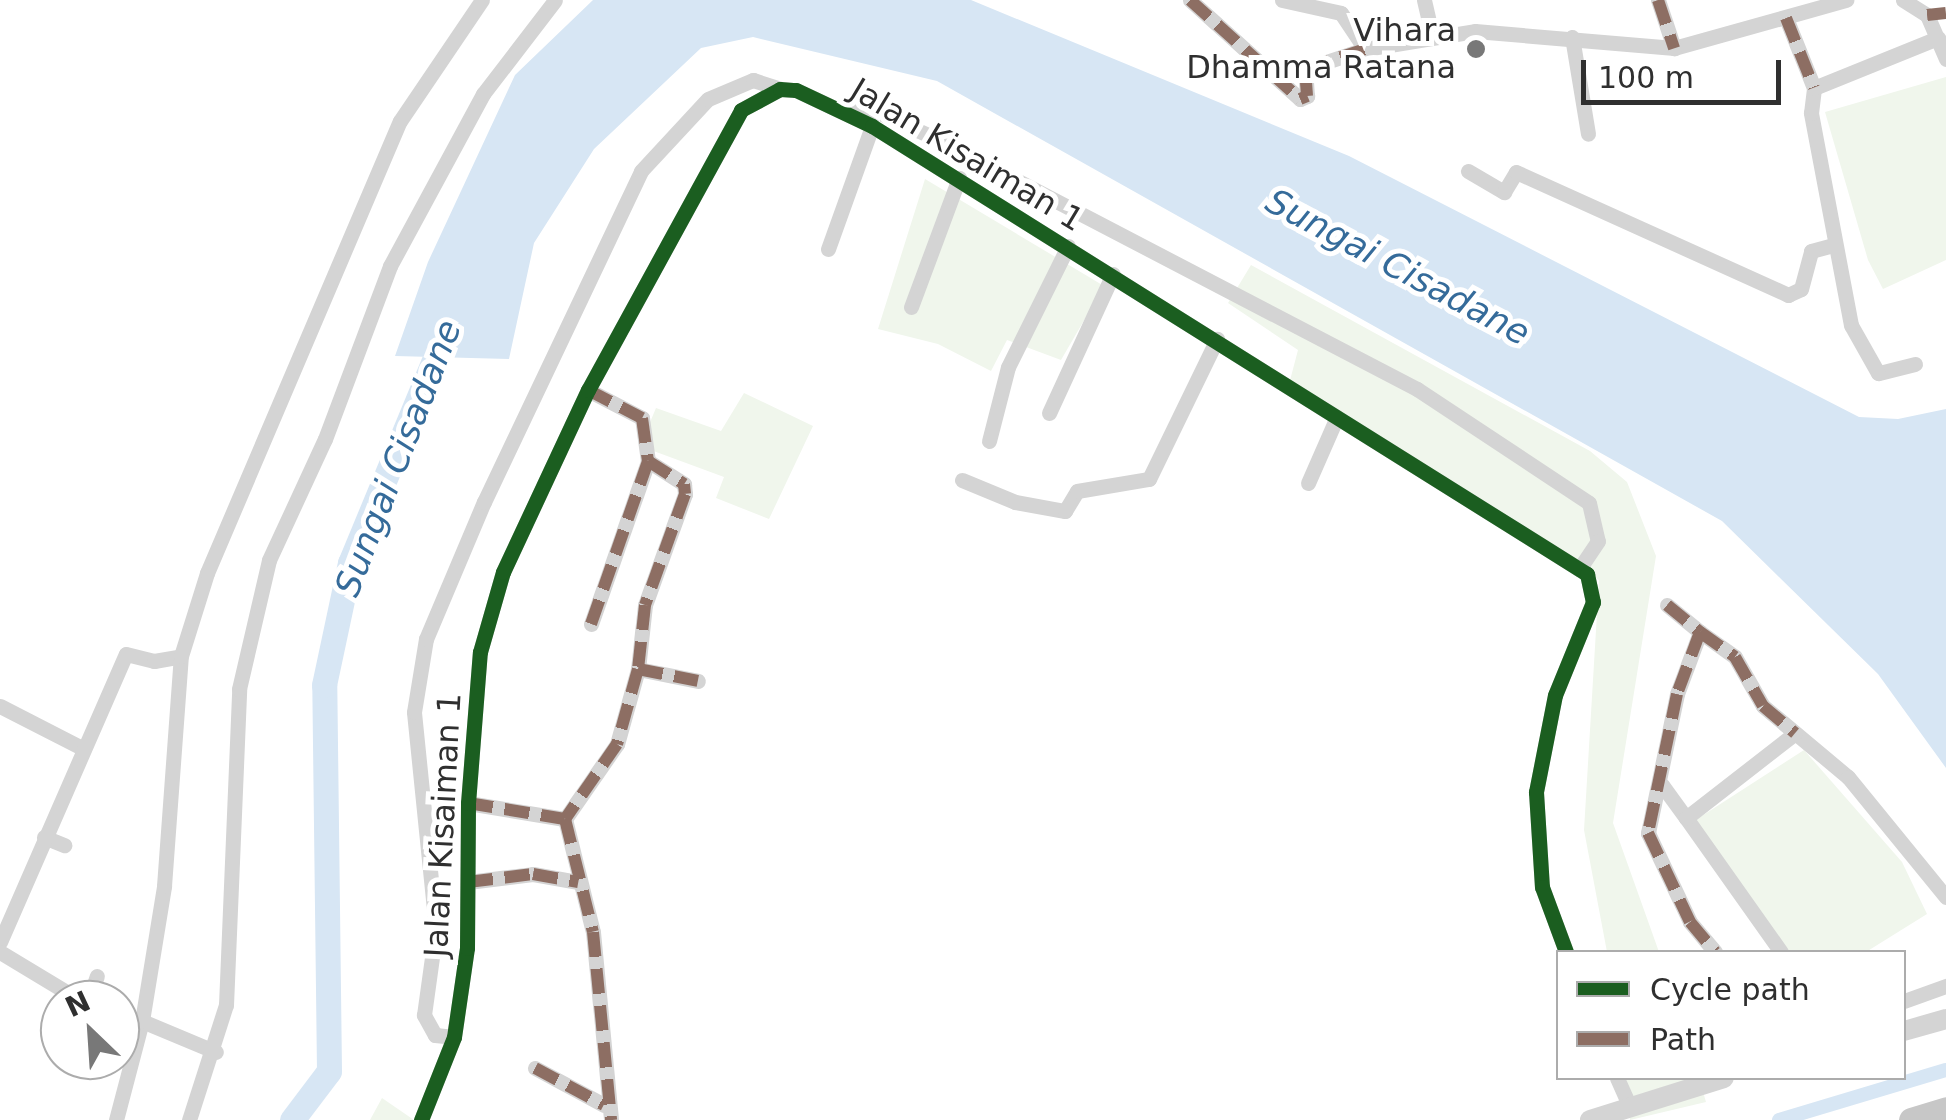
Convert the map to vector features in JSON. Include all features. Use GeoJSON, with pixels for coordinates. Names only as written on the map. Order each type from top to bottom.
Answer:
{"type":"FeatureCollection","features":[{"type":"Feature","properties":{"kind":"main road"},"geometry":{"type":"LineString","coordinates":[[1911,1120],[1946,1110]]}},
{"type":"Feature","properties":{"kind":"street"},"geometry":{"type":"LineString","coordinates":[[116,1120],[142,1021],[164,886],[182,656],[207,573],[400,121],[482,0]]}},
{"type":"Feature","properties":{"kind":"street"},"geometry":{"type":"LineString","coordinates":[[189,1120],[216,1052],[226,1005],[239,689],[269,560],[325,438],[390,266],[483,94],[555,0]]}},
{"type":"Feature","properties":{"kind":"street"},"geometry":{"type":"LineString","coordinates":[[1190,0],[1300,100],[1308,96],[1305,68],[1364,49],[1432,35],[1474,31],[1674,48],[1846,0]]}},
{"type":"Feature","properties":{"kind":"street"},"geometry":{"type":"LineString","coordinates":[[1282,0],[1340,13],[1364,49]]}},
{"type":"Feature","properties":{"kind":"street"},"geometry":{"type":"LineString","coordinates":[[1424,0],[1432,35]]}},
{"type":"Feature","properties":{"kind":"street"},"geometry":{"type":"LineString","coordinates":[[1658,0],[1674,48]]}},
{"type":"Feature","properties":{"kind":"street"},"geometry":{"type":"LineString","coordinates":[[1904,0],[1927,15],[1946,59]]}},
{"type":"Feature","properties":{"kind":"street"},"geometry":{"type":"LineString","coordinates":[[1927,15],[1946,13]]}},
{"type":"Feature","properties":{"kind":"street"},"geometry":{"type":"LineString","coordinates":[[1786,18],[1814,88],[1811,113],[1850,325],[1878,373],[1916,364]]}},
{"type":"Feature","properties":{"kind":"street"},"geometry":{"type":"LineString","coordinates":[[1572,37],[1588,134]]}},
{"type":"Feature","properties":{"kind":"street"},"geometry":{"type":"LineString","coordinates":[[1814,88],[1938,38]]}},
{"type":"Feature","properties":{"kind":"street"},"geometry":{"type":"LineString","coordinates":[[454,1037],[435,1036],[424,1015],[436,913],[414,712],[426,638],[484,502],[641,171],[708,98],[753,80],[780,89]]}},
{"type":"Feature","properties":{"kind":"street","name":"Jalan Kisaiman 1"},"geometry":{"type":"LineString","coordinates":[[421,1120],[454,1037],[467,948],[468,804],[480,652],[504,572],[588,390],[741,110],[780,89],[843,111],[959,178],[1579,569]]}},
{"type":"Feature","properties":{"kind":"street"},"geometry":{"type":"LineString","coordinates":[[843,111],[868,108],[941,140],[1417,389],[1589,503],[1598,541],[1579,569],[1593,602],[1555,695],[1536,792],[1542,887],[1565,950]]}},
{"type":"Feature","properties":{"kind":"street"},"geometry":{"type":"LineString","coordinates":[[828,249],[872,126]]}},
{"type":"Feature","properties":{"kind":"street"},"geometry":{"type":"LineString","coordinates":[[1468,171],[1504,192],[1516,172],[1788,295],[1801,290],[1811,251],[1834,245]]}},
{"type":"Feature","properties":{"kind":"street"},"geometry":{"type":"LineString","coordinates":[[912,308],[959,178]]}},
{"type":"Feature","properties":{"kind":"street"},"geometry":{"type":"LineString","coordinates":[[989,441],[1008,367],[1068,246]]}},
{"type":"Feature","properties":{"kind":"street"},"geometry":{"type":"LineString","coordinates":[[1049,413],[1113,274]]}},
{"type":"Feature","properties":{"kind":"street"},"geometry":{"type":"LineString","coordinates":[[962,480],[1016,502],[1065,511],[1077,490],[1149,479],[1216,339]]}},
{"type":"Feature","properties":{"kind":"street"},"geometry":{"type":"LineString","coordinates":[[588,390],[642,418],[648,461],[591,624]]}},
{"type":"Feature","properties":{"kind":"street"},"geometry":{"type":"LineString","coordinates":[[1308,484],[1337,417]]}},
{"type":"Feature","properties":{"kind":"street"},"geometry":{"type":"LineString","coordinates":[[608,1112],[593,932],[565,819],[616,744],[638,669],[645,605],[685,494],[684,484],[648,461]]}},
{"type":"Feature","properties":{"kind":"street"},"geometry":{"type":"LineString","coordinates":[[1667,605],[1735,657],[1763,706],[1848,777],[1946,897]]}},
{"type":"Feature","properties":{"kind":"street"},"geometry":{"type":"LineString","coordinates":[[1700,632],[1676,694],[1662,785],[1648,833],[1651,848],[1690,922],[1713,950]]}},
{"type":"Feature","properties":{"kind":"street"},"geometry":{"type":"LineString","coordinates":[[0,942],[126,654],[154,661],[182,656]]}},
{"type":"Feature","properties":{"kind":"street"},"geometry":{"type":"LineString","coordinates":[[638,669],[698,681]]}},
{"type":"Feature","properties":{"kind":"street"},"geometry":{"type":"LineString","coordinates":[[0,706],[84,749]]}},
{"type":"Feature","properties":{"kind":"street"},"geometry":{"type":"LineString","coordinates":[[1686,818],[1795,733]]}},
{"type":"Feature","properties":{"kind":"street"},"geometry":{"type":"LineString","coordinates":[[1662,785],[1780,950]]}},
{"type":"Feature","properties":{"kind":"street"},"geometry":{"type":"LineString","coordinates":[[468,804],[565,819]]}},
{"type":"Feature","properties":{"kind":"street"},"geometry":{"type":"LineString","coordinates":[[44,837],[64,846]]}},
{"type":"Feature","properties":{"kind":"street"},"geometry":{"type":"LineString","coordinates":[[468,882],[533,874],[578,882]]}},
{"type":"Feature","properties":{"kind":"street"},"geometry":{"type":"LineString","coordinates":[[0,952],[78,999],[91,993],[97,976]]}},
{"type":"Feature","properties":{"kind":"street"},"geometry":{"type":"LineString","coordinates":[[1906,999],[1946,986]]}},
{"type":"Feature","properties":{"kind":"street"},"geometry":{"type":"LineString","coordinates":[[1906,1030],[1946,1018]]}},
{"type":"Feature","properties":{"kind":"street"},"geometry":{"type":"LineString","coordinates":[[142,1021],[216,1052]]}},
{"type":"Feature","properties":{"kind":"street"},"geometry":{"type":"LineString","coordinates":[[535,1068],[608,1112]]}},
{"type":"Feature","properties":{"kind":"street"},"geometry":{"type":"LineString","coordinates":[[1618,1080],[1630,1105]]}},
{"type":"Feature","properties":{"kind":"street"},"geometry":{"type":"LineString","coordinates":[[1590,1120],[1717,1080]]}},
{"type":"Feature","properties":{"kind":"shaded area"},"geometry":{"type":"Polygon","coordinates":[[[1946,77],[1946,260],[1883,289],[1868,260],[1825,112],[1946,77]]]}},
{"type":"Feature","properties":{"kind":"shaded area"},"geometry":{"type":"Polygon","coordinates":[[[925,179],[1104,286],[1061,360],[1007,340],[991,371],[938,344],[878,329],[925,179]]]}},
{"type":"Feature","properties":{"kind":"shaded area"},"geometry":{"type":"Polygon","coordinates":[[[1251,265],[1590,451],[1627,482],[1656,556],[1613,823],[1658,950],[1607,950],[1584,830],[1599,580],[1288,388],[1298,350],[1228,303],[1251,265]]]}},
{"type":"Feature","properties":{"kind":"shaded area"},"geometry":{"type":"Polygon","coordinates":[[[744,393],[813,426],[769,519],[716,498],[724,477],[640,446],[656,408],[721,431],[744,393]]]}},
{"type":"Feature","properties":{"kind":"shaded area"},"geometry":{"type":"Polygon","coordinates":[[[1804,750],[1902,862],[1927,914],[1869,950],[1788,950],[1694,821],[1804,750]]]}},
{"type":"Feature","properties":{"kind":"shaded area"},"geometry":{"type":"Polygon","coordinates":[[[1624,1080],[1700,1080],[1706,1102],[1630,1120],[1624,1080]]]}},
{"type":"Feature","properties":{"kind":"shaded area"},"geometry":{"type":"Polygon","coordinates":[[[382,1098],[414,1120],[370,1120],[382,1098]]]}},
{"type":"Feature","properties":{"kind":"water"},"geometry":{"type":"Polygon","coordinates":[[[593,0],[971,0],[1349,156],[1859,417],[1898,419],[1946,409],[1946,768],[1878,674],[1722,521],[937,81],[753,37],[701,48],[594,149],[534,243],[509,359],[395,356],[428,262],[515,75],[593,0]]]}},
{"type":"Feature","properties":{"kind":"waterway","name":"Sungai Cisadane"},"geometry":{"type":"LineString","coordinates":[[292,1120],[329,1071],[324,685],[350,563],[448,326]]}},
{"type":"Feature","properties":{"kind":"waterway"},"geometry":{"type":"LineString","coordinates":[[1779,1120],[1946,1070]]}},
{"type":"Feature","properties":{"kind":"marked path"},"geometry":{"type":"LineString","coordinates":[[1190,0],[1300,99],[1307,96],[1305,69],[1365,49]]}},
{"type":"Feature","properties":{"kind":"marked path"},"geometry":{"type":"LineString","coordinates":[[1658,0],[1674,48]]}},
{"type":"Feature","properties":{"kind":"marked path"},"geometry":{"type":"LineString","coordinates":[[1927,15],[1946,13]]}},
{"type":"Feature","properties":{"kind":"marked path"},"geometry":{"type":"LineString","coordinates":[[1786,18],[1814,88]]}},
{"type":"Feature","properties":{"kind":"marked path"},"geometry":{"type":"LineString","coordinates":[[588,390],[642,418],[648,461],[684,484],[685,494],[645,605],[638,669],[617,744],[565,819],[593,932],[611,1120]]}},
{"type":"Feature","properties":{"kind":"marked path"},"geometry":{"type":"LineString","coordinates":[[591,624],[648,461]]}},
{"type":"Feature","properties":{"kind":"marked path"},"geometry":{"type":"LineString","coordinates":[[1667,605],[1700,632],[1677,694],[1648,833],[1690,922],[1713,950]]}},
{"type":"Feature","properties":{"kind":"marked path"},"geometry":{"type":"LineString","coordinates":[[1700,632],[1735,657],[1763,706],[1795,733]]}},
{"type":"Feature","properties":{"kind":"marked path"},"geometry":{"type":"LineString","coordinates":[[638,669],[698,681]]}},
{"type":"Feature","properties":{"kind":"marked path"},"geometry":{"type":"LineString","coordinates":[[468,803],[565,819]]}},
{"type":"Feature","properties":{"kind":"marked path"},"geometry":{"type":"LineString","coordinates":[[468,882],[533,874],[578,882]]}},
{"type":"Feature","properties":{"kind":"marked path"},"geometry":{"type":"LineString","coordinates":[[535,1068],[604,1105]]}},
{"type":"Feature","properties":{"kind":"cycle path"},"geometry":{"type":"LineString","coordinates":[[421,1120],[454,1037],[467,948],[468,803],[480,652],[503,572],[588,390],[741,110],[780,89],[796,90],[872,126],[1587,574],[1593,602],[1555,695],[1536,792],[1542,887],[1565,950]]}},
{"type":"Feature","properties":{"kind":"place","name":"Vihara Dhamma Ratana"},"geometry":{"type":"Point","coordinates":[1476,49]}}]}
